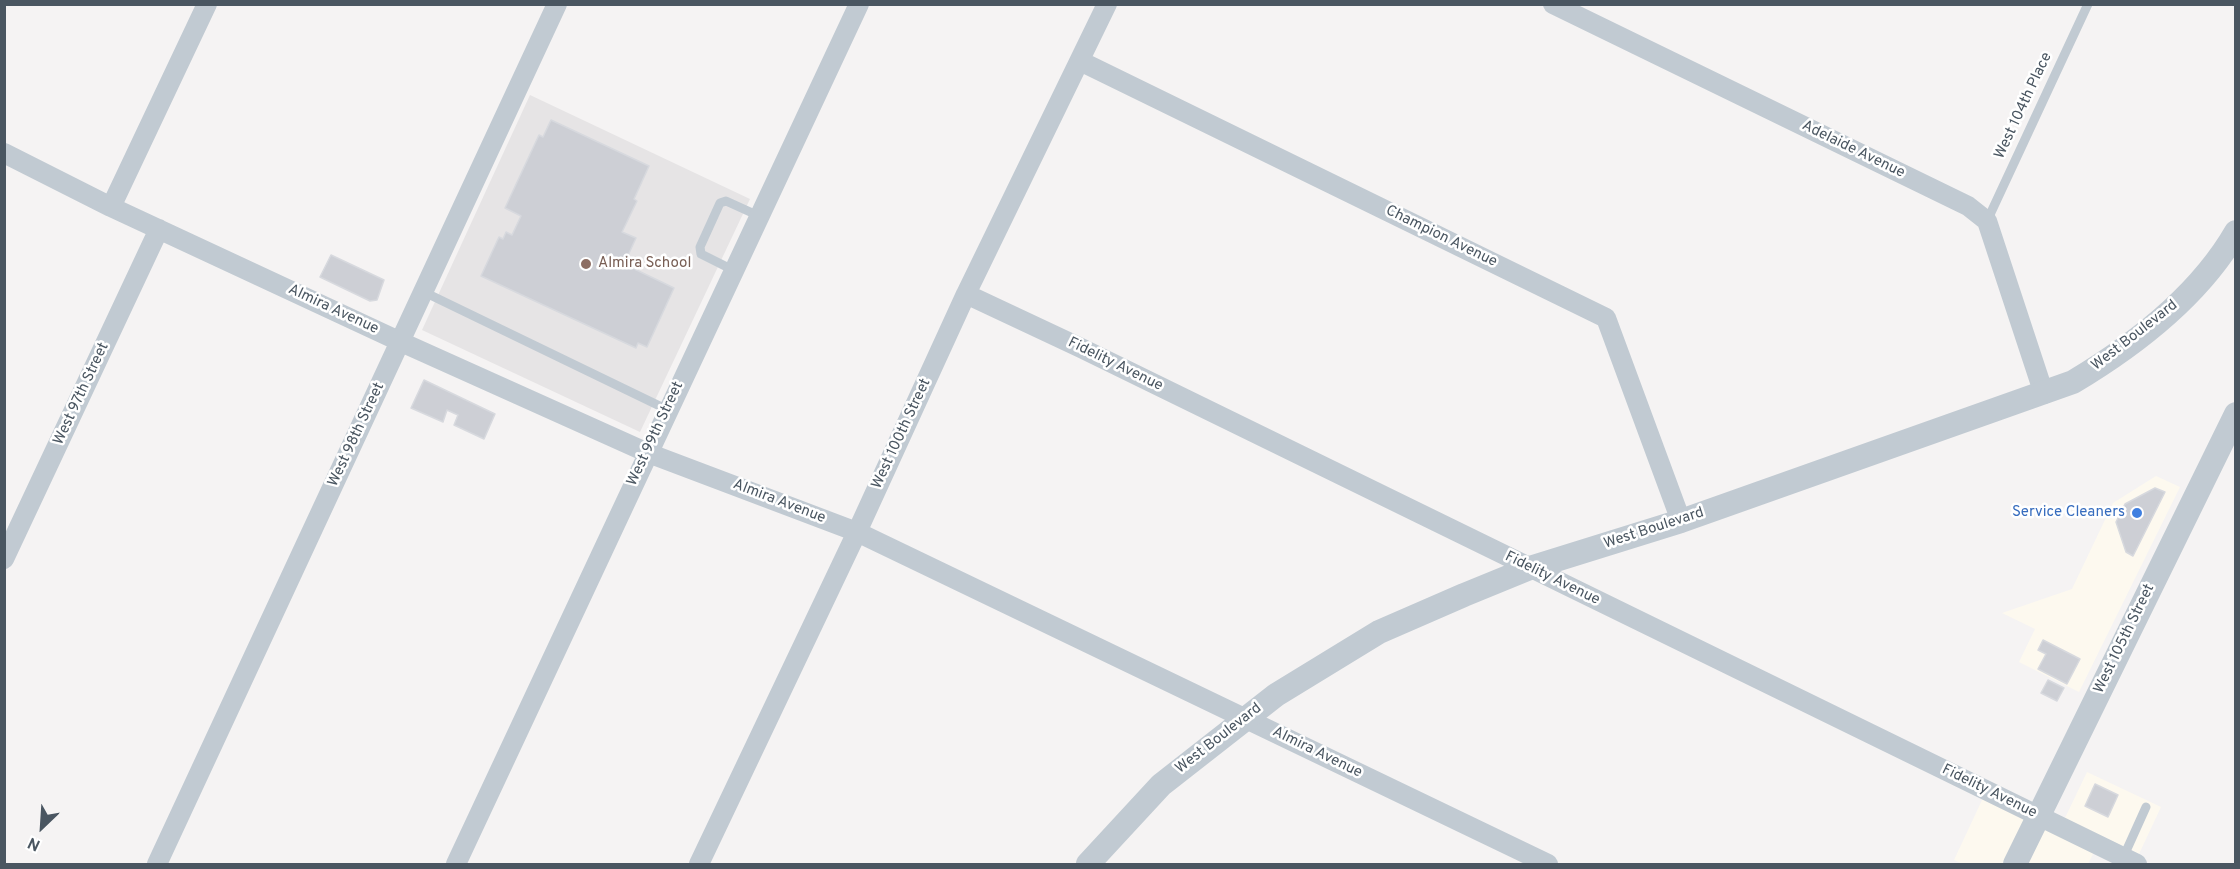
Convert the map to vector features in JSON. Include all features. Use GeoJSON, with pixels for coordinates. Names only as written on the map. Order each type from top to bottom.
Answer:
{"type":"FeatureCollection","features":[{"type":"Feature","properties":{"kind":"street"},"geometry":{"type":"LineString","coordinates":[[111,207],[207,4]]}},
{"type":"Feature","properties":{"kind":"street","name":"West 98th Street"},"geometry":{"type":"LineString","coordinates":[[157,864],[557,4]]}},
{"type":"Feature","properties":{"kind":"street","name":"West 99th Street"},"geometry":{"type":"LineString","coordinates":[[456,864],[859,4]]}},
{"type":"Feature","properties":{"kind":"street","name":"West 100th Street"},"geometry":{"type":"LineString","coordinates":[[699,864],[857,532],[966,294],[1107,4]]}},
{"type":"Feature","properties":{"kind":"street","name":"Adelaide Avenue"},"geometry":{"type":"LineString","coordinates":[[1553,4],[1968,206],[1987,221]]}},
{"type":"Feature","properties":{"kind":"street","name":"Champion Avenue"},"geometry":{"type":"LineString","coordinates":[[1080,61],[1606,318],[1681,521]]}},
{"type":"Feature","properties":{"kind":"street","name":"Almira Avenue"},"geometry":{"type":"LineString","coordinates":[[4,153],[111,207],[401,342],[648,453],[857,532],[1548,864]]}},
{"type":"Feature","properties":{"kind":"street"},"geometry":{"type":"LineString","coordinates":[[1987,221],[2044,394]]}},
{"type":"Feature","properties":{"kind":"street","name":"West 97th Street"},"geometry":{"type":"LineString","coordinates":[[4,560],[159,229]]}},
{"type":"Feature","properties":{"kind":"street","name":"West Boulevard"},"geometry":{"type":"LineString","coordinates":[[1088,864],[1161,785],[1246,718],[1300,680],[1379,632],[1530,568],[1681,521],[2073,382],[2109,360],[2169,311],[2208,272],[2235,232]]}},
{"type":"Feature","properties":{"kind":"street","name":"Fidelity Avenue"},"geometry":{"type":"LineString","coordinates":[[966,294],[1082,348],[2130,861]]}},
{"type":"Feature","properties":{"kind":"street","name":"West 105th Street"},"geometry":{"type":"LineString","coordinates":[[2015,864],[2235,414]]}},
{"type":"Feature","properties":{"kind":"lane","name":"West 104th Place"},"geometry":{"type":"LineString","coordinates":[[1987,221],[2088,4]]}},
{"type":"Feature","properties":{"kind":"lane"},"geometry":{"type":"LineString","coordinates":[[733,270],[702,254],[700,247],[720,203],[726,201],[759,216]]}},
{"type":"Feature","properties":{"kind":"lane"},"geometry":{"type":"LineString","coordinates":[[424,292],[668,410]]}},
{"type":"Feature","properties":{"kind":"lane"},"geometry":{"type":"LineString","coordinates":[[2130,861],[2146,807]]}},
{"type":"Feature","properties":{"kind":"shaded area","name":"Almira School"},"geometry":{"type":"Polygon","coordinates":[[[530,95],[750,199],[640,432],[422,330],[530,95]]]}},
{"type":"Feature","properties":{"kind":"shaded area"},"geometry":{"type":"Polygon","coordinates":[[[2156,476],[2180,487],[2079,692],[2019,662],[2035,629],[2002,613],[2072,589],[2113,503],[2156,476]]]}},
{"type":"Feature","properties":{"kind":"shaded area"},"geometry":{"type":"Polygon","coordinates":[[[2087,772],[2161,807],[2139,854],[2102,836],[2088,864],[1963,864],[1954,860],[1990,783],[2065,818],[2087,772]]]}},
{"type":"Feature","properties":{"kind":"building"},"geometry":{"type":"Polygon","coordinates":[[[551,120],[649,166],[634,199],[637,201],[622,232],[636,238],[624,264],[674,288],[647,347],[638,343],[636,348],[481,276],[499,237],[503,239],[506,232],[512,235],[521,216],[505,208],[539,135],[543,137],[551,120]]]}},
{"type":"Feature","properties":{"kind":"building"},"geometry":{"type":"Polygon","coordinates":[[[331,255],[384,280],[377,300],[370,301],[320,277],[331,255]]]}},
{"type":"Feature","properties":{"kind":"building"},"geometry":{"type":"Polygon","coordinates":[[[424,380],[495,414],[484,439],[454,425],[458,415],[447,410],[443,422],[411,408],[424,380]]]}},
{"type":"Feature","properties":{"kind":"building","name":"Service Cleaners"},"geometry":{"type":"Polygon","coordinates":[[[2155,488],[2165,492],[2133,556],[2126,552],[2116,522],[2125,504],[2155,488]]]}},
{"type":"Feature","properties":{"kind":"building"},"geometry":{"type":"Polygon","coordinates":[[[2043,640],[2080,659],[2067,684],[2038,669],[2046,654],[2038,650],[2043,640]]]}},
{"type":"Feature","properties":{"kind":"building"},"geometry":{"type":"Polygon","coordinates":[[[2048,680],[2064,688],[2057,701],[2041,693],[2048,680]]]}},
{"type":"Feature","properties":{"kind":"building"},"geometry":{"type":"Polygon","coordinates":[[[2095,784],[2118,795],[2108,817],[2085,806],[2095,784]]]}},
{"type":"Feature","properties":{"kind":"place","name":"Almira School"},"geometry":{"type":"Point","coordinates":[586,264]}},
{"type":"Feature","properties":{"kind":"place","name":"Service Cleaners"},"geometry":{"type":"Point","coordinates":[2137,513]}}]}
